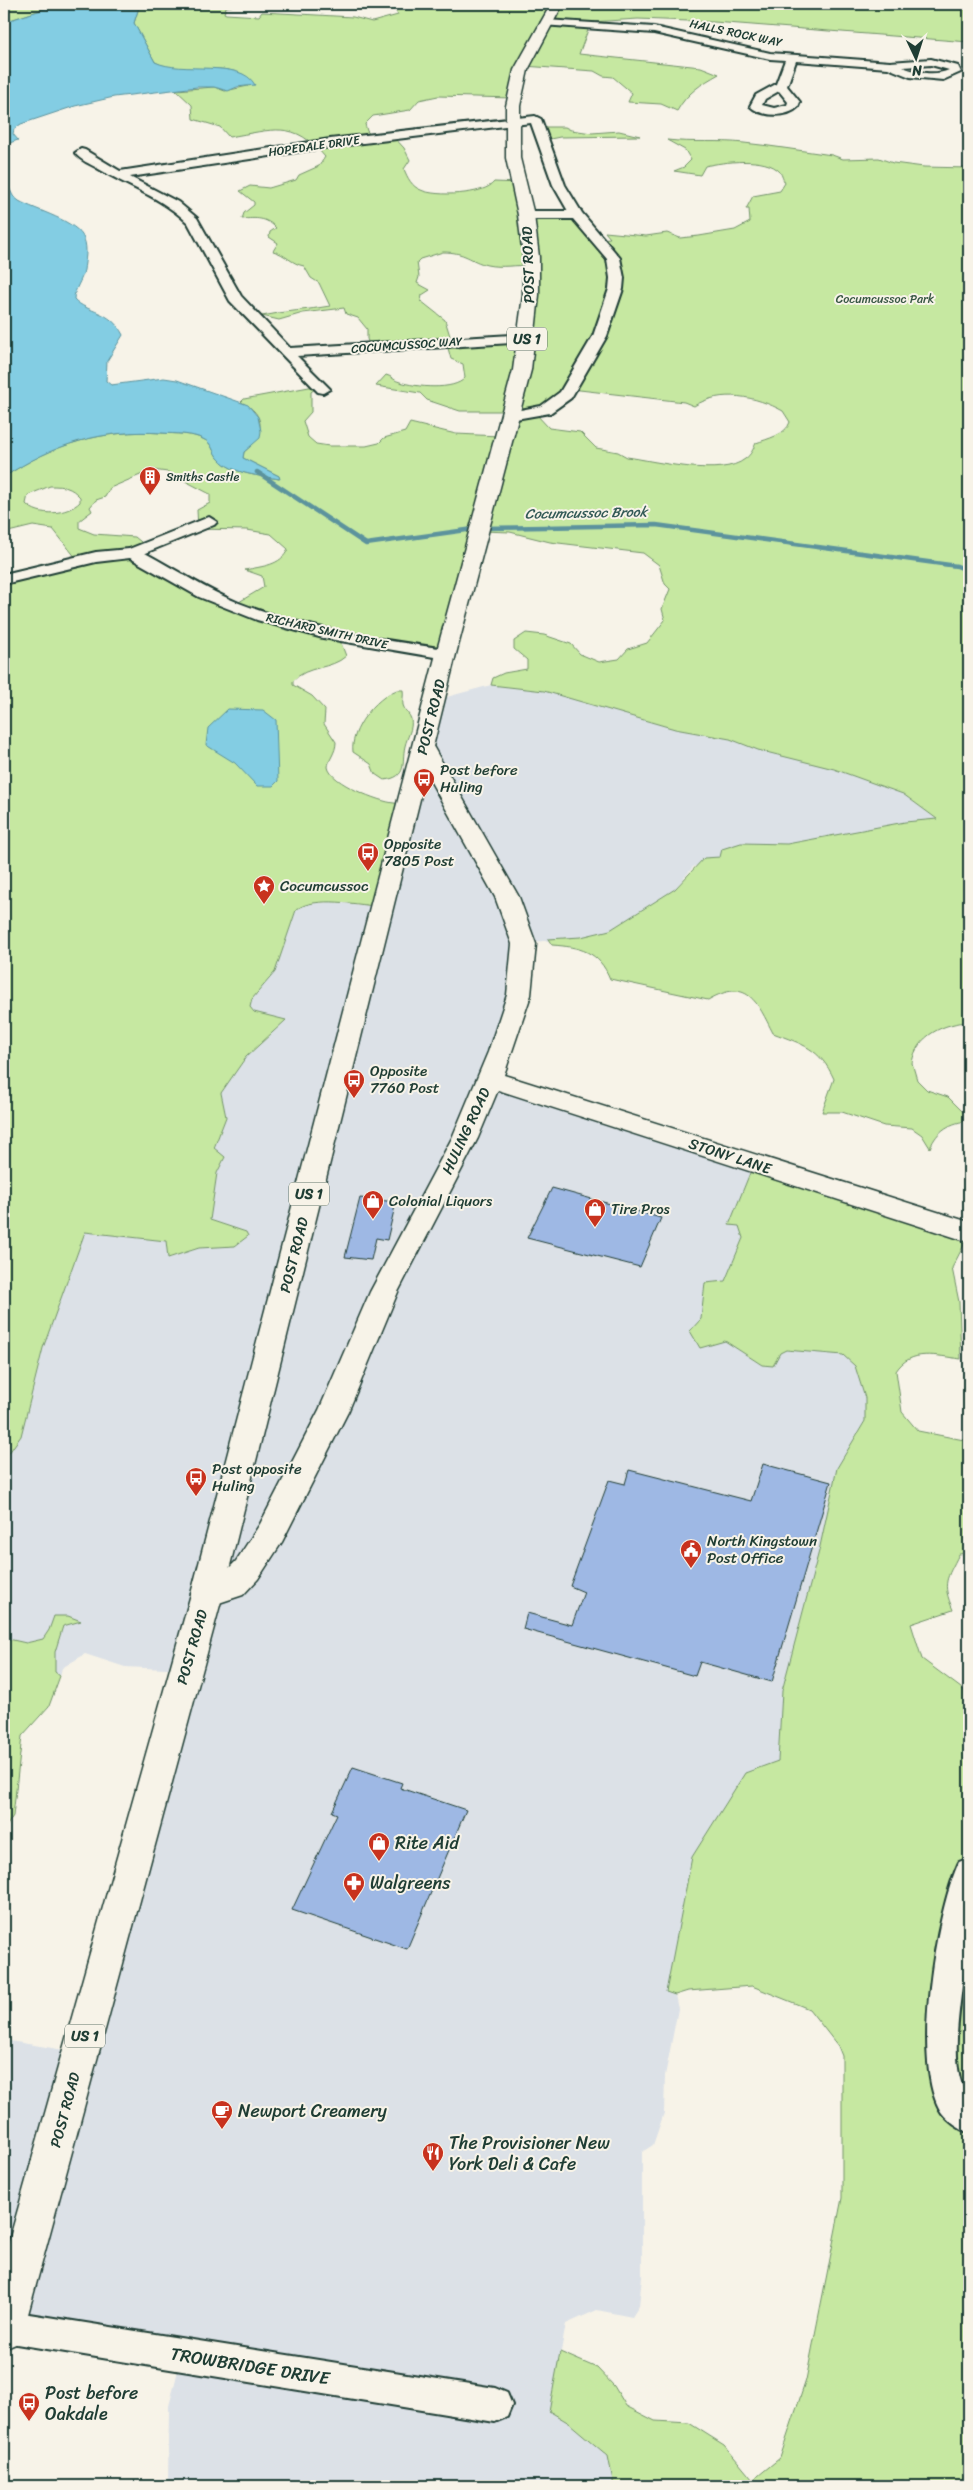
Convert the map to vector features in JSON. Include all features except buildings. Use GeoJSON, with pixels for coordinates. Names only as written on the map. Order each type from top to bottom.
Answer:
{"type":"FeatureCollection","features":[{"type":"Feature","properties":{"kind":"main road","name":"POST ROAD"},"geometry":{"type":"LineString","coordinates":[[4,2327],[207,1594],[446,654],[522,370],[531,295],[531,257],[526,215],[513,158],[512,121],[521,70],[557,4]]}},
{"type":"Feature","properties":{"kind":"main road","name":"HULING ROAD"},"geometry":{"type":"LineString","coordinates":[[207,1594],[232,1586],[247,1570],[272,1533],[334,1410],[384,1292],[466,1138],[490,1079],[519,994],[524,944],[507,897],[423,748]]}},
{"type":"Feature","properties":{"kind":"main road","name":"STONY LANE"},"geometry":{"type":"LineString","coordinates":[[490,1079],[969,1232]]}},
{"type":"Feature","properties":{"kind":"street","name":"HALLS ROCK WAY"},"geometry":{"type":"LineString","coordinates":[[546,23],[654,30],[770,56],[890,65]]}},
{"type":"Feature","properties":{"kind":"street"},"geometry":{"type":"LineString","coordinates":[[781,86],[792,58]]}},
{"type":"Feature","properties":{"kind":"street","name":"HOPEDALE DRIVE"},"geometry":{"type":"LineString","coordinates":[[118,175],[330,144],[535,119],[556,179],[577,215]]}},
{"type":"Feature","properties":{"kind":"street"},"geometry":{"type":"LineString","coordinates":[[81,153],[118,175],[164,198],[186,213],[193,221],[235,298],[256,322],[323,389]]}},
{"type":"Feature","properties":{"kind":"street"},"geometry":{"type":"LineString","coordinates":[[510,416],[545,410],[559,402],[589,359],[605,324],[616,289],[616,271],[613,258],[577,215],[526,215]]}},
{"type":"Feature","properties":{"kind":"street","name":"COCUMCUSSOC WAY"},"geometry":{"type":"LineString","coordinates":[[287,352],[527,338]]}},
{"type":"Feature","properties":{"kind":"street"},"geometry":{"type":"LineString","coordinates":[[4,580],[96,557],[132,553],[209,522]]}},
{"type":"Feature","properties":{"kind":"street","name":"RICHARD SMITH DRIVE"},"geometry":{"type":"LineString","coordinates":[[132,553],[150,561],[205,594],[259,616],[332,634],[446,654]]}},
{"type":"Feature","properties":{"kind":"street"},"geometry":{"type":"LineString","coordinates":[[963,2113],[945,2084],[942,2070],[942,2042],[946,1984],[959,1908],[969,1871]]}},
{"type":"Feature","properties":{"kind":"street","name":"TROWBRIDGE DRIVE"},"geometry":{"type":"LineString","coordinates":[[4,2327],[494,2405]]}},
{"type":"Feature","properties":{"kind":"shaded area"},"geometry":{"type":"Polygon","coordinates":[[[491,685],[544,691],[675,729],[730,739],[758,750],[834,769],[903,794],[938,820],[905,822],[787,844],[741,843],[721,857],[693,867],[675,889],[610,930],[581,937],[525,943],[491,1080],[752,1168],[730,1225],[739,1226],[743,1238],[725,1281],[705,1284],[701,1319],[725,1341],[762,1365],[773,1366],[780,1353],[786,1350],[843,1355],[855,1365],[865,1398],[865,1421],[837,1468],[819,1551],[782,1691],[778,1761],[745,1773],[666,1992],[675,1995],[678,2009],[665,2076],[664,2113],[653,2145],[642,2152],[642,2277],[639,2306],[632,2317],[597,2310],[566,2324],[550,2411],[569,2423],[609,2456],[614,2486],[168,2486],[169,2406],[181,2359],[5,2325],[4,2330],[4,2040],[70,2051],[185,1670],[125,1667],[85,1654],[62,1668],[60,1676],[55,1672],[55,1652],[63,1626],[80,1621],[54,1616],[49,1630],[43,1639],[26,1643],[4,1638],[4,1460],[21,1436],[43,1348],[85,1232],[166,1241],[169,1258],[199,1248],[235,1246],[246,1232],[210,1220],[217,1173],[225,1158],[214,1149],[226,1117],[221,1093],[246,1057],[286,1020],[254,1012],[250,1007],[252,999],[275,972],[296,910],[304,904],[332,902],[383,907],[443,698],[491,685]]]}},
{"type":"Feature","properties":{"kind":"green space"},"geometry":{"type":"Polygon","coordinates":[[[4,4],[60,4],[4,22],[4,4]]]}},
{"type":"Feature","properties":{"kind":"green space","name":"Cocumcussoc Park"},"geometry":{"type":"Polygon","coordinates":[[[140,4],[231,4],[232,6],[226,7],[224,13],[259,16],[262,12],[353,17],[372,22],[398,15],[395,10],[401,4],[969,4],[969,42],[714,22],[638,19],[591,22],[579,54],[701,67],[719,74],[695,90],[685,99],[677,111],[661,104],[628,102],[632,93],[613,77],[603,76],[594,71],[524,66],[512,98],[438,96],[419,100],[410,110],[373,116],[365,124],[367,131],[373,138],[393,136],[404,148],[410,160],[404,169],[410,181],[418,189],[437,194],[448,194],[481,190],[494,182],[519,183],[528,215],[577,216],[600,239],[610,238],[605,232],[646,236],[667,233],[680,238],[735,230],[750,222],[749,209],[746,209],[753,196],[780,191],[785,183],[780,172],[773,167],[755,162],[733,162],[705,166],[700,175],[674,171],[684,167],[691,160],[685,150],[667,140],[744,143],[832,155],[843,159],[879,158],[893,163],[924,167],[969,168],[969,1022],[951,1025],[933,1032],[919,1045],[912,1063],[917,1080],[927,1090],[948,1097],[962,1111],[969,1114],[969,1121],[956,1123],[945,1128],[937,1136],[930,1148],[922,1135],[912,1128],[884,1126],[842,1112],[822,1112],[834,1079],[829,1069],[823,1060],[809,1048],[773,1033],[762,1012],[749,996],[742,992],[733,991],[708,1000],[610,979],[594,956],[580,949],[552,945],[548,939],[581,937],[610,930],[675,889],[704,858],[720,857],[722,849],[741,843],[787,844],[905,822],[937,819],[903,794],[834,769],[758,750],[730,739],[675,729],[544,691],[491,685],[493,678],[504,673],[527,669],[527,660],[514,649],[514,641],[526,633],[544,635],[571,644],[580,654],[599,662],[619,659],[628,649],[647,643],[665,620],[662,609],[670,589],[665,584],[659,565],[643,553],[550,542],[510,532],[482,531],[449,650],[339,638],[346,656],[333,664],[305,672],[293,681],[293,685],[312,696],[325,710],[324,724],[336,742],[335,750],[328,764],[331,773],[356,791],[387,802],[410,803],[383,907],[325,902],[304,905],[296,910],[275,972],[252,999],[250,1007],[254,1012],[286,1020],[246,1057],[221,1093],[226,1117],[214,1148],[225,1157],[217,1173],[210,1220],[246,1232],[248,1236],[235,1246],[199,1248],[168,1258],[166,1241],[85,1232],[43,1348],[21,1436],[4,1460],[4,566],[10,574],[76,558],[53,529],[33,526],[4,533],[4,477],[22,465],[79,441],[99,436],[140,432],[182,434],[198,437],[209,443],[219,459],[231,468],[279,479],[279,476],[243,458],[244,452],[256,439],[260,426],[259,419],[255,413],[241,402],[244,399],[320,385],[311,392],[311,412],[303,421],[308,437],[316,444],[329,446],[366,446],[379,443],[384,438],[405,432],[410,423],[456,434],[499,436],[507,411],[460,411],[427,400],[420,393],[376,386],[386,375],[407,384],[434,387],[460,382],[465,378],[463,364],[451,359],[446,341],[370,346],[367,339],[367,329],[358,318],[346,314],[344,308],[303,313],[279,320],[262,316],[330,306],[319,283],[311,278],[304,266],[273,251],[278,243],[269,237],[270,232],[276,228],[272,224],[265,220],[242,219],[244,213],[254,205],[254,202],[240,191],[250,186],[269,188],[296,180],[299,175],[319,166],[325,157],[314,145],[293,132],[271,130],[229,137],[220,127],[193,119],[192,105],[176,90],[214,87],[225,91],[248,86],[244,75],[222,69],[177,68],[155,62],[134,23],[140,4]],[[443,252],[420,259],[417,262],[419,277],[417,283],[430,290],[422,295],[421,301],[445,320],[451,339],[527,336],[531,265],[492,266],[451,252],[443,252]],[[571,389],[536,414],[549,428],[580,432],[596,448],[618,452],[627,457],[705,468],[734,465],[750,454],[756,443],[771,438],[785,430],[790,422],[783,411],[750,398],[727,396],[704,401],[694,406],[684,402],[571,389]],[[152,470],[110,488],[105,497],[96,500],[90,507],[92,511],[79,521],[79,528],[94,534],[135,537],[147,547],[135,553],[234,605],[264,587],[262,576],[245,570],[276,562],[285,555],[288,549],[271,534],[247,530],[198,529],[197,510],[210,503],[210,494],[168,472],[152,470]],[[50,486],[28,495],[26,504],[45,513],[68,510],[80,502],[80,497],[73,491],[59,486],[50,486]]]}},
{"type":"Feature","properties":{"kind":"green space"},"geometry":{"type":"Polygon","coordinates":[[[541,127],[565,127],[571,130],[592,133],[619,131],[640,136],[560,137],[545,140],[541,127]]]}},
{"type":"Feature","properties":{"kind":"green space"},"geometry":{"type":"Polygon","coordinates":[[[397,690],[403,690],[403,705],[410,717],[411,723],[410,733],[405,746],[401,772],[397,776],[384,780],[375,774],[371,764],[353,752],[353,743],[360,725],[373,707],[380,700],[397,690]]]}},
{"type":"Feature","properties":{"kind":"green space"},"geometry":{"type":"Polygon","coordinates":[[[752,1168],[969,1235],[952,1268],[959,1302],[961,1359],[934,1355],[917,1356],[902,1364],[896,1371],[902,1412],[918,1431],[969,1441],[969,1553],[959,1554],[947,1581],[947,1593],[953,1610],[911,1624],[922,1659],[969,1694],[969,2486],[614,2486],[608,2456],[569,2423],[549,2411],[560,2352],[597,2368],[614,2386],[626,2406],[655,2421],[689,2423],[724,2445],[753,2480],[780,2458],[806,2380],[842,2198],[842,2056],[838,2046],[809,2009],[752,1986],[688,1991],[675,1995],[666,1992],[692,1857],[745,1773],[778,1761],[782,1691],[819,1551],[837,1468],[865,1421],[865,1398],[855,1366],[843,1355],[786,1350],[780,1353],[773,1366],[762,1365],[725,1341],[700,1348],[690,1331],[701,1319],[705,1283],[725,1281],[743,1238],[739,1226],[729,1225],[752,1168]]]}},
{"type":"Feature","properties":{"kind":"green space"},"geometry":{"type":"Polygon","coordinates":[[[54,1616],[68,1616],[81,1621],[63,1626],[55,1652],[55,1672],[60,1676],[49,1706],[22,1736],[13,1816],[4,1830],[4,1638],[26,1643],[43,1639],[49,1630],[54,1616]]]}},
{"type":"Feature","properties":{"kind":"water"},"geometry":{"type":"Polygon","coordinates":[[[60,4],[140,4],[134,23],[155,62],[166,66],[224,69],[248,77],[255,85],[237,87],[228,91],[214,87],[197,87],[114,97],[75,106],[21,124],[14,129],[13,134],[18,140],[4,145],[4,22],[60,4]]]}},
{"type":"Feature","properties":{"kind":"water"},"geometry":{"type":"Polygon","coordinates":[[[4,177],[13,196],[19,201],[65,221],[74,227],[84,239],[86,251],[84,270],[74,299],[112,321],[123,335],[107,361],[106,381],[111,385],[164,378],[177,380],[248,405],[258,417],[261,431],[260,438],[244,452],[243,458],[279,476],[280,479],[231,468],[219,459],[209,443],[198,437],[183,434],[140,432],[99,436],[79,441],[41,456],[4,477],[4,177]]]}},
{"type":"Feature","properties":{"kind":"water"},"geometry":{"type":"Polygon","coordinates":[[[228,709],[263,710],[276,720],[278,781],[273,786],[257,786],[235,763],[206,745],[208,728],[228,709]]]}},
{"type":"Feature","properties":{"kind":"waterway","name":"Cocumcussoc Brook"},"geometry":{"type":"LineString","coordinates":[[257,472],[366,544],[481,528],[656,525],[957,566],[969,571]]}},
{"type":"Feature","properties":{"kind":"place","name":"Smiths Castle"},"geometry":{"type":"Point","coordinates":[150,496]}},
{"type":"Feature","properties":{"kind":"place","name":"Post before Huling"},"geometry":{"type":"Point","coordinates":[424,798]}},
{"type":"Feature","properties":{"kind":"place","name":"Opposite 7805 Post"},"geometry":{"type":"Point","coordinates":[368,872]}},
{"type":"Feature","properties":{"kind":"place","name":"Cocumcussoc"},"geometry":{"type":"Point","coordinates":[264,905]}},
{"type":"Feature","properties":{"kind":"place","name":"Opposite 7760 Post"},"geometry":{"type":"Point","coordinates":[354,1099]}},
{"type":"Feature","properties":{"kind":"place","name":"Colonial Liquors"},"geometry":{"type":"Point","coordinates":[373,1220]}},
{"type":"Feature","properties":{"kind":"place","name":"Tire Pros"},"geometry":{"type":"Point","coordinates":[595,1228]}},
{"type":"Feature","properties":{"kind":"place","name":"Post opposite Huling"},"geometry":{"type":"Point","coordinates":[196,1497]}},
{"type":"Feature","properties":{"kind":"place","name":"North Kingstown Post Office"},"geometry":{"type":"Point","coordinates":[691,1569]}},
{"type":"Feature","properties":{"kind":"place","name":"Rite Aid"},"geometry":{"type":"Point","coordinates":[379,1862]}},
{"type":"Feature","properties":{"kind":"place","name":"Walgreens"},"geometry":{"type":"Point","coordinates":[354,1902]}},
{"type":"Feature","properties":{"kind":"place","name":"Newport Creamery"},"geometry":{"type":"Point","coordinates":[222,2130]}},
{"type":"Feature","properties":{"kind":"place","name":"The Provisioner New York Deli & Cafe"},"geometry":{"type":"Point","coordinates":[433,2172]}},
{"type":"Feature","properties":{"kind":"place","name":"Post before Oakdale"},"geometry":{"type":"Point","coordinates":[29,2422]}}]}
